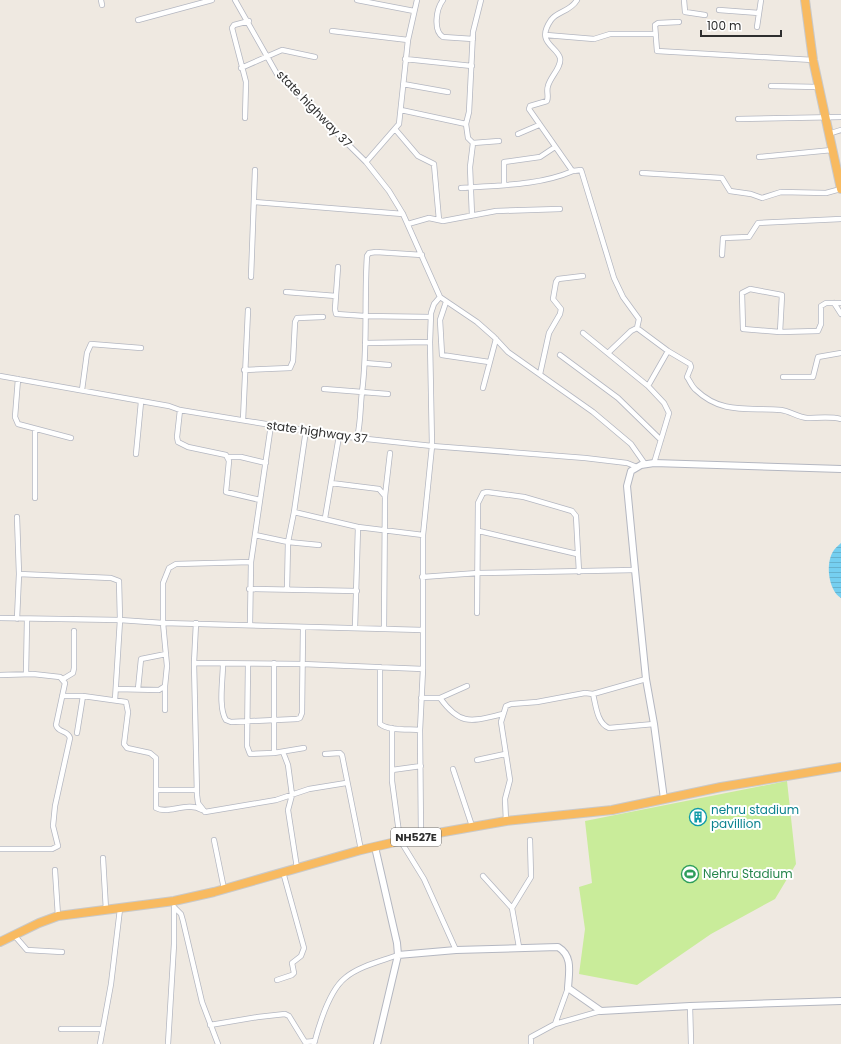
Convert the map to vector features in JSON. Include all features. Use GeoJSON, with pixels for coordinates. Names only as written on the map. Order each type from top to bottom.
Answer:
{"type":"FeatureCollection","features":[{"type":"Feature","properties":{"kind":"highway"},"geometry":{"type":"LineString","coordinates":[[805,0],[818,87],[841,189]]}},
{"type":"Feature","properties":{"kind":"highway","name":"NH527E"},"geometry":{"type":"LineString","coordinates":[[0,942],[39,922],[58,916],[174,904],[400,840],[506,821],[612,810],[721,787],[841,767]]}},
{"type":"Feature","properties":{"kind":"street"},"geometry":{"type":"LineString","coordinates":[[138,20],[212,0]]}},
{"type":"Feature","properties":{"kind":"street","name":"state highway 37"},"geometry":{"type":"LineString","coordinates":[[235,0],[249,21],[277,74],[366,162],[389,191],[408,224],[440,297],[477,322],[508,352],[593,412],[624,438],[645,464]]}},
{"type":"Feature","properties":{"kind":"street"},"geometry":{"type":"LineString","coordinates":[[357,0],[414,12]]}},
{"type":"Feature","properties":{"kind":"street"},"geometry":{"type":"LineString","coordinates":[[366,162],[399,124],[408,40],[417,0]]}},
{"type":"Feature","properties":{"kind":"street"},"geometry":{"type":"LineString","coordinates":[[443,0],[438,9],[438,31],[440,34],[444,37],[473,39]]}},
{"type":"Feature","properties":{"kind":"street"},"geometry":{"type":"LineString","coordinates":[[481,0],[473,26],[469,112],[466,124],[468,138],[473,143],[499,141]]}},
{"type":"Feature","properties":{"kind":"street"},"geometry":{"type":"LineString","coordinates":[[573,171],[529,112],[529,107],[548,101],[548,86],[560,62],[560,56],[547,43],[546,35],[552,19],[570,8],[577,0]]}},
{"type":"Feature","properties":{"kind":"street"},"geometry":{"type":"LineString","coordinates":[[684,0],[685,12],[705,15]]}},
{"type":"Feature","properties":{"kind":"street"},"geometry":{"type":"LineString","coordinates":[[757,27],[761,0]]}},
{"type":"Feature","properties":{"kind":"street"},"geometry":{"type":"LineString","coordinates":[[719,10],[759,13]]}},
{"type":"Feature","properties":{"kind":"street"},"geometry":{"type":"LineString","coordinates":[[245,118],[246,86],[232,28],[234,25],[249,21]]}},
{"type":"Feature","properties":{"kind":"street"},"geometry":{"type":"LineString","coordinates":[[679,22],[658,23],[654,28],[656,48],[661,53],[813,60]]}},
{"type":"Feature","properties":{"kind":"street"},"geometry":{"type":"LineString","coordinates":[[332,31],[408,40]]}},
{"type":"Feature","properties":{"kind":"street"},"geometry":{"type":"LineString","coordinates":[[546,35],[594,38],[610,34],[655,34]]}},
{"type":"Feature","properties":{"kind":"street"},"geometry":{"type":"LineString","coordinates":[[242,68],[267,55],[282,50],[315,57]]}},
{"type":"Feature","properties":{"kind":"street"},"geometry":{"type":"LineString","coordinates":[[406,59],[472,66]]}},
{"type":"Feature","properties":{"kind":"street"},"geometry":{"type":"LineString","coordinates":[[404,84],[448,92]]}},
{"type":"Feature","properties":{"kind":"street"},"geometry":{"type":"LineString","coordinates":[[771,86],[818,87]]}},
{"type":"Feature","properties":{"kind":"street"},"geometry":{"type":"LineString","coordinates":[[401,110],[466,124]]}},
{"type":"Feature","properties":{"kind":"street"},"geometry":{"type":"LineString","coordinates":[[738,119],[841,117]]}},
{"type":"Feature","properties":{"kind":"street"},"geometry":{"type":"LineString","coordinates":[[518,134],[539,125]]}},
{"type":"Feature","properties":{"kind":"street"},"geometry":{"type":"LineString","coordinates":[[395,129],[418,156],[434,164],[439,220]]}},
{"type":"Feature","properties":{"kind":"street"},"geometry":{"type":"LineString","coordinates":[[828,134],[841,130]]}},
{"type":"Feature","properties":{"kind":"street"},"geometry":{"type":"LineString","coordinates":[[472,216],[470,167],[473,143]]}},
{"type":"Feature","properties":{"kind":"street"},"geometry":{"type":"LineString","coordinates":[[504,184],[504,162],[540,157],[555,147]]}},
{"type":"Feature","properties":{"kind":"street"},"geometry":{"type":"LineString","coordinates":[[759,157],[832,150]]}},
{"type":"Feature","properties":{"kind":"street"},"geometry":{"type":"LineString","coordinates":[[251,277],[256,170]]}},
{"type":"Feature","properties":{"kind":"street"},"geometry":{"type":"LineString","coordinates":[[461,188],[549,180],[573,171],[581,170],[614,278],[623,297],[640,319],[637,328],[631,331],[608,353]]}},
{"type":"Feature","properties":{"kind":"street"},"geometry":{"type":"LineString","coordinates":[[642,173],[722,178],[730,191],[751,194],[762,198],[781,192],[826,193],[841,189]]}},
{"type":"Feature","properties":{"kind":"street"},"geometry":{"type":"LineString","coordinates":[[254,202],[403,214]]}},
{"type":"Feature","properties":{"kind":"street"},"geometry":{"type":"LineString","coordinates":[[408,224],[429,218],[439,220],[496,211],[560,208]]}},
{"type":"Feature","properties":{"kind":"street"},"geometry":{"type":"LineString","coordinates":[[722,255],[724,238],[749,237],[758,222],[841,219]]}},
{"type":"Feature","properties":{"kind":"street"},"geometry":{"type":"LineString","coordinates":[[357,438],[361,422],[365,363],[366,262],[369,253],[376,252],[422,255]]}},
{"type":"Feature","properties":{"kind":"street"},"geometry":{"type":"LineString","coordinates":[[338,268],[336,314],[431,317]]}},
{"type":"Feature","properties":{"kind":"street"},"geometry":{"type":"LineString","coordinates":[[540,374],[549,333],[560,314],[560,309],[553,298],[556,282],[558,279],[583,276]]}},
{"type":"Feature","properties":{"kind":"street"},"geometry":{"type":"LineString","coordinates":[[780,332],[782,295],[750,289],[742,293],[743,329],[746,330],[780,332],[818,331],[821,324],[821,306],[826,303],[841,303]]}},
{"type":"Feature","properties":{"kind":"street"},"geometry":{"type":"LineString","coordinates":[[286,292],[336,296]]}},
{"type":"Feature","properties":{"kind":"street"},"geometry":{"type":"LineString","coordinates":[[421,836],[420,730],[423,669],[423,535],[432,446],[431,317],[432,308],[440,297]]}},
{"type":"Feature","properties":{"kind":"street"},"geometry":{"type":"LineString","coordinates":[[446,302],[441,313],[440,320],[442,355],[490,362]]}},
{"type":"Feature","properties":{"kind":"street"},"geometry":{"type":"LineString","coordinates":[[834,303],[841,314]]}},
{"type":"Feature","properties":{"kind":"street"},"geometry":{"type":"LineString","coordinates":[[243,420],[244,370],[248,310]]}},
{"type":"Feature","properties":{"kind":"street"},"geometry":{"type":"LineString","coordinates":[[244,370],[290,368],[293,361],[297,318],[323,317]]}},
{"type":"Feature","properties":{"kind":"street"},"geometry":{"type":"LineString","coordinates":[[637,328],[668,351],[690,364],[691,367],[687,377],[695,390],[712,401],[729,408],[750,410],[786,410],[799,417],[841,419]]}},
{"type":"Feature","properties":{"kind":"street"},"geometry":{"type":"LineString","coordinates":[[583,333],[648,386],[668,409],[668,419],[654,463]]}},
{"type":"Feature","properties":{"kind":"street"},"geometry":{"type":"LineString","coordinates":[[483,388],[496,339]]}},
{"type":"Feature","properties":{"kind":"street"},"geometry":{"type":"LineString","coordinates":[[365,342],[430,342]]}},
{"type":"Feature","properties":{"kind":"street"},"geometry":{"type":"LineString","coordinates":[[82,390],[87,353],[91,344],[141,348]]}},
{"type":"Feature","properties":{"kind":"street"},"geometry":{"type":"LineString","coordinates":[[648,386],[668,351]]}},
{"type":"Feature","properties":{"kind":"street"},"geometry":{"type":"LineString","coordinates":[[783,378],[813,377],[818,357],[841,353]]}},
{"type":"Feature","properties":{"kind":"street"},"geometry":{"type":"LineString","coordinates":[[560,355],[622,402],[661,440]]}},
{"type":"Feature","properties":{"kind":"street"},"geometry":{"type":"LineString","coordinates":[[365,363],[389,365]]}},
{"type":"Feature","properties":{"kind":"street","name":"state highway 37"},"geometry":{"type":"LineString","coordinates":[[0,376],[82,390],[180,410],[339,436],[432,446],[585,458],[627,463],[637,467]]}},
{"type":"Feature","properties":{"kind":"street"},"geometry":{"type":"LineString","coordinates":[[18,379],[15,417],[17,422],[21,426],[71,438]]}},
{"type":"Feature","properties":{"kind":"street"},"geometry":{"type":"LineString","coordinates":[[324,389],[388,394]]}},
{"type":"Feature","properties":{"kind":"street"},"geometry":{"type":"LineString","coordinates":[[136,454],[141,402]]}},
{"type":"Feature","properties":{"kind":"street"},"geometry":{"type":"LineString","coordinates":[[180,410],[177,437],[178,442],[188,447],[221,453],[229,457],[241,457],[266,463]]}},
{"type":"Feature","properties":{"kind":"street"},"geometry":{"type":"LineString","coordinates":[[250,625],[251,562],[271,425]]}},
{"type":"Feature","properties":{"kind":"street"},"geometry":{"type":"LineString","coordinates":[[35,429],[35,498]]}},
{"type":"Feature","properties":{"kind":"street"},"geometry":{"type":"LineString","coordinates":[[287,590],[288,542],[306,430]]}},
{"type":"Feature","properties":{"kind":"street"},"geometry":{"type":"LineString","coordinates":[[325,518],[339,436]]}},
{"type":"Feature","properties":{"kind":"street"},"geometry":{"type":"LineString","coordinates":[[384,629],[383,596],[385,496],[390,453]]}},
{"type":"Feature","properties":{"kind":"street"},"geometry":{"type":"LineString","coordinates":[[229,457],[226,492],[260,500]]}},
{"type":"Feature","properties":{"kind":"street"},"geometry":{"type":"LineString","coordinates":[[664,800],[654,724],[646,679],[635,570],[627,486],[631,471],[645,464],[654,463],[841,469]]}},
{"type":"Feature","properties":{"kind":"street"},"geometry":{"type":"LineString","coordinates":[[331,483],[379,490],[385,496]]}},
{"type":"Feature","properties":{"kind":"street"},"geometry":{"type":"LineString","coordinates":[[478,613],[478,503],[483,493],[487,492],[524,497],[572,511],[576,516],[579,572]]}},
{"type":"Feature","properties":{"kind":"street"},"geometry":{"type":"LineString","coordinates":[[294,512],[325,518],[358,527],[423,535]]}},
{"type":"Feature","properties":{"kind":"street"},"geometry":{"type":"LineString","coordinates":[[17,517],[19,574],[17,619]]}},
{"type":"Feature","properties":{"kind":"street"},"geometry":{"type":"LineString","coordinates":[[355,628],[358,527]]}},
{"type":"Feature","properties":{"kind":"street"},"geometry":{"type":"LineString","coordinates":[[479,531],[577,554]]}},
{"type":"Feature","properties":{"kind":"street"},"geometry":{"type":"LineString","coordinates":[[255,535],[288,542],[319,545]]}},
{"type":"Feature","properties":{"kind":"street"},"geometry":{"type":"LineString","coordinates":[[164,710],[166,654],[163,623],[163,583],[169,568],[176,564],[251,562]]}},
{"type":"Feature","properties":{"kind":"street"},"geometry":{"type":"LineString","coordinates":[[422,577],[478,573],[635,570]]}},
{"type":"Feature","properties":{"kind":"street"},"geometry":{"type":"LineString","coordinates":[[19,574],[116,579],[120,584],[120,620],[117,689],[115,700]]}},
{"type":"Feature","properties":{"kind":"street"},"geometry":{"type":"LineString","coordinates":[[250,589],[357,591]]}},
{"type":"Feature","properties":{"kind":"street"},"geometry":{"type":"LineString","coordinates":[[0,618],[120,620],[304,628],[423,630]]}},
{"type":"Feature","properties":{"kind":"street"},"geometry":{"type":"LineString","coordinates":[[26,674],[28,619]]}},
{"type":"Feature","properties":{"kind":"street"},"geometry":{"type":"LineString","coordinates":[[196,623],[194,663],[197,790],[198,803],[205,812]]}},
{"type":"Feature","properties":{"kind":"street"},"geometry":{"type":"LineString","coordinates":[[223,664],[223,715],[226,720],[231,722],[247,720],[297,720],[302,716],[304,628]]}},
{"type":"Feature","properties":{"kind":"street"},"geometry":{"type":"LineString","coordinates":[[63,679],[74,670],[74,631]]}},
{"type":"Feature","properties":{"kind":"street"},"geometry":{"type":"LineString","coordinates":[[138,689],[141,658],[166,654]]}},
{"type":"Feature","properties":{"kind":"street"},"geometry":{"type":"LineString","coordinates":[[194,663],[302,664],[423,669]]}},
{"type":"Feature","properties":{"kind":"street"},"geometry":{"type":"LineString","coordinates":[[248,664],[247,746],[250,754],[274,753],[304,748]]}},
{"type":"Feature","properties":{"kind":"street"},"geometry":{"type":"LineString","coordinates":[[274,664],[274,753]]}},
{"type":"Feature","properties":{"kind":"street"},"geometry":{"type":"LineString","coordinates":[[380,667],[379,720],[383,726],[420,730]]}},
{"type":"Feature","properties":{"kind":"street"},"geometry":{"type":"LineString","coordinates":[[0,675],[26,674],[60,677],[63,679]]}},
{"type":"Feature","properties":{"kind":"street"},"geometry":{"type":"LineString","coordinates":[[0,849],[52,849],[58,846],[53,826],[56,802],[70,738],[66,733],[59,730],[56,725],[65,683],[63,679]]}},
{"type":"Feature","properties":{"kind":"street"},"geometry":{"type":"LineString","coordinates":[[506,821],[505,799],[510,780],[502,730],[503,714],[506,706],[585,693],[593,694],[646,679]]}},
{"type":"Feature","properties":{"kind":"street"},"geometry":{"type":"LineString","coordinates":[[117,689],[159,690],[165,686]]}},
{"type":"Feature","properties":{"kind":"street"},"geometry":{"type":"LineString","coordinates":[[421,698],[440,698],[467,686]]}},
{"type":"Feature","properties":{"kind":"street"},"geometry":{"type":"LineString","coordinates":[[593,694],[600,719],[605,726],[609,728],[654,724]]}},
{"type":"Feature","properties":{"kind":"street"},"geometry":{"type":"LineString","coordinates":[[62,696],[83,696],[123,700],[127,705],[124,740],[125,747],[150,753],[156,758],[156,808],[160,810],[189,806],[199,808],[205,812],[276,800],[309,789],[346,783]]}},
{"type":"Feature","properties":{"kind":"street"},"geometry":{"type":"LineString","coordinates":[[77,733],[83,696]]}},
{"type":"Feature","properties":{"kind":"street"},"geometry":{"type":"LineString","coordinates":[[440,698],[447,708],[462,719],[484,719],[503,714]]}},
{"type":"Feature","properties":{"kind":"street"},"geometry":{"type":"LineString","coordinates":[[392,728],[392,770],[400,840],[424,879],[456,950]]}},
{"type":"Feature","properties":{"kind":"street"},"geometry":{"type":"LineString","coordinates":[[283,752],[288,765],[292,795],[288,810],[297,868]]}},
{"type":"Feature","properties":{"kind":"street"},"geometry":{"type":"LineString","coordinates":[[325,754],[337,752],[342,755],[346,783],[361,850]]}},
{"type":"Feature","properties":{"kind":"street"},"geometry":{"type":"LineString","coordinates":[[477,760],[506,754]]}},
{"type":"Feature","properties":{"kind":"street"},"geometry":{"type":"LineString","coordinates":[[392,770],[421,766]]}},
{"type":"Feature","properties":{"kind":"street"},"geometry":{"type":"LineString","coordinates":[[453,768],[472,826]]}},
{"type":"Feature","properties":{"kind":"street"},"geometry":{"type":"LineString","coordinates":[[156,790],[197,790]]}},
{"type":"Feature","properties":{"kind":"street"},"geometry":{"type":"LineString","coordinates":[[214,840],[224,889]]}},
{"type":"Feature","properties":{"kind":"street"},"geometry":{"type":"LineString","coordinates":[[512,908],[531,877],[530,840]]}},
{"type":"Feature","properties":{"kind":"street"},"geometry":{"type":"LineString","coordinates":[[375,847],[397,943],[398,954],[377,1044]]}},
{"type":"Feature","properties":{"kind":"street"},"geometry":{"type":"LineString","coordinates":[[103,858],[106,910]]}},
{"type":"Feature","properties":{"kind":"street"},"geometry":{"type":"LineString","coordinates":[[55,870],[58,916]]}},
{"type":"Feature","properties":{"kind":"street"},"geometry":{"type":"LineString","coordinates":[[277,980],[292,975],[292,963],[301,956],[304,948],[283,872]]}},
{"type":"Feature","properties":{"kind":"street"},"geometry":{"type":"LineString","coordinates":[[483,876],[512,908],[519,947]]}},
{"type":"Feature","properties":{"kind":"street"},"geometry":{"type":"LineString","coordinates":[[174,904],[181,914],[202,1002],[218,1044]]}},
{"type":"Feature","properties":{"kind":"street"},"geometry":{"type":"LineString","coordinates":[[168,1044],[174,944],[174,904]]}},
{"type":"Feature","properties":{"kind":"street"},"geometry":{"type":"LineString","coordinates":[[100,1044],[111,984],[120,909]]}},
{"type":"Feature","properties":{"kind":"street"},"geometry":{"type":"LineString","coordinates":[[14,935],[27,950],[62,952]]}},
{"type":"Feature","properties":{"kind":"street"},"geometry":{"type":"LineString","coordinates":[[210,1025],[258,1016],[285,1014],[289,1016],[305,1042],[314,1042],[320,1024],[338,986],[345,978],[353,973],[398,954],[549,946],[558,947],[565,951],[569,960],[568,988],[554,1024]]}},
{"type":"Feature","properties":{"kind":"street"},"geometry":{"type":"LineString","coordinates":[[568,988],[601,1011]]}},
{"type":"Feature","properties":{"kind":"street"},"geometry":{"type":"LineString","coordinates":[[531,1044],[531,1037],[554,1024],[601,1011],[690,1006],[841,1001]]}},
{"type":"Feature","properties":{"kind":"street"},"geometry":{"type":"LineString","coordinates":[[690,1006],[691,1044]]}},
{"type":"Feature","properties":{"kind":"street"},"geometry":{"type":"LineString","coordinates":[[61,1029],[102,1029]]}},
{"type":"Feature","properties":{"kind":"green space","name":"Nehru Stadium"},"geometry":{"type":"Polygon","coordinates":[[[787,781],[796,864],[775,899],[711,934],[637,985],[579,974],[585,929],[579,887],[592,883],[585,821],[787,781]]]}},
{"type":"Feature","properties":{"kind":"water"},"geometry":{"type":"Polygon","coordinates":[[[841,543],[841,598],[833,589],[829,576],[829,561],[835,549],[841,543]]]}},
{"type":"Feature","properties":{"kind":"place","name":"nehru stadium pavillion"},"geometry":{"type":"Point","coordinates":[698,817]}},
{"type":"Feature","properties":{"kind":"place","name":"Nehru Stadium"},"geometry":{"type":"Point","coordinates":[690,874]}}]}
